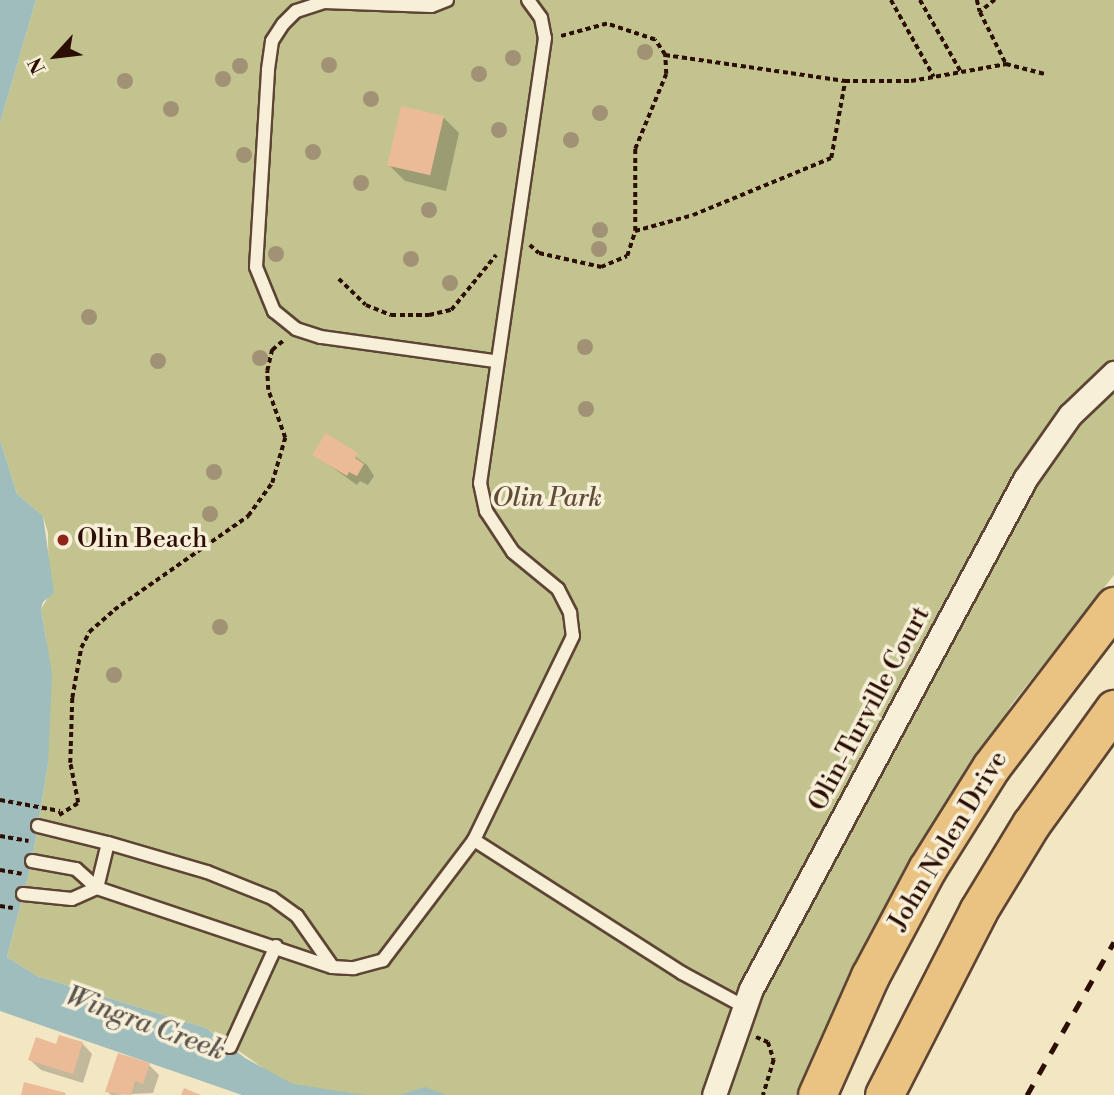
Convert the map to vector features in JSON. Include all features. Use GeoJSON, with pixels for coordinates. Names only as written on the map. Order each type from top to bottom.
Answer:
{"type":"FeatureCollection","features":[{"type":"Feature","properties":{"kind":"main road","name":"John Nolen Drive"},"geometry":{"type":"LineString","coordinates":[[817,1095],[870,976],[927,869],[991,767],[1114,606]]}},
{"type":"Feature","properties":{"kind":"main road"},"geometry":{"type":"LineString","coordinates":[[884,1095],[978,911],[1031,824],[1114,709]]}},
{"type":"Feature","properties":{"kind":"street","name":"Olin-Turville Court"},"geometry":{"type":"LineString","coordinates":[[714,1095],[745,1007],[1025,479],[1070,415],[1114,373]]}},
{"type":"Feature","properties":{"kind":"lane"},"geometry":{"type":"LineString","coordinates":[[447,0],[431,6],[311,5],[296,11],[272,41],[256,267],[274,311],[296,329],[321,337],[495,361]]}},
{"type":"Feature","properties":{"kind":"lane"},"geometry":{"type":"LineString","coordinates":[[32,861],[76,869],[97,888],[332,967],[354,968],[383,961],[474,840],[573,636],[570,613],[558,589],[513,552],[486,511],[480,483],[495,361],[545,38],[541,18],[528,0]]}},
{"type":"Feature","properties":{"kind":"lane"},"geometry":{"type":"LineString","coordinates":[[38,826],[207,872],[272,898],[297,916],[332,967]]}},
{"type":"Feature","properties":{"kind":"lane"},"geometry":{"type":"LineString","coordinates":[[474,840],[682,973],[745,1007]]}},
{"type":"Feature","properties":{"kind":"lane"},"geometry":{"type":"LineString","coordinates":[[97,888],[108,843]]}},
{"type":"Feature","properties":{"kind":"lane"},"geometry":{"type":"LineString","coordinates":[[23,894],[72,899],[97,888]]}},
{"type":"Feature","properties":{"kind":"lane"},"geometry":{"type":"LineString","coordinates":[[230,1047],[276,946]]}},
{"type":"Feature","properties":{"kind":"path"},"geometry":{"type":"LineString","coordinates":[[891,0],[934,77]]}},
{"type":"Feature","properties":{"kind":"path"},"geometry":{"type":"LineString","coordinates":[[920,0],[961,72]]}},
{"type":"Feature","properties":{"kind":"path"},"geometry":{"type":"LineString","coordinates":[[977,0],[980,12],[1006,64]]}},
{"type":"Feature","properties":{"kind":"path"},"geometry":{"type":"LineString","coordinates":[[980,12],[995,0]]}},
{"type":"Feature","properties":{"kind":"path"},"geometry":{"type":"LineString","coordinates":[[339,279],[366,305],[391,315],[429,315],[451,310],[494,256],[512,249],[530,245],[539,253],[601,267],[628,256],[635,230],[635,149],[666,74],[665,55],[655,40],[607,24],[571,36],[545,38]]}},
{"type":"Feature","properties":{"kind":"path"},"geometry":{"type":"LineString","coordinates":[[665,55],[845,81],[934,77],[1006,64],[1045,74]]}},
{"type":"Feature","properties":{"kind":"path"},"geometry":{"type":"LineString","coordinates":[[635,230],[693,215],[831,158],[845,81]]}},
{"type":"Feature","properties":{"kind":"path"},"geometry":{"type":"LineString","coordinates":[[0,800],[60,811],[78,803],[70,763],[72,698],[81,648],[89,632],[114,610],[248,516],[272,484],[285,438],[268,390],[267,371],[272,350],[296,329]]}},
{"type":"Feature","properties":{"kind":"path"},"geometry":{"type":"LineString","coordinates":[[57,830],[60,811]]}},
{"type":"Feature","properties":{"kind":"path"},"geometry":{"type":"LineString","coordinates":[[754,1036],[768,1042],[774,1060],[763,1095]]}},
{"type":"Feature","properties":{"kind":"green space","name":"Olin Park"},"geometry":{"type":"Polygon","coordinates":[[[36,0],[1114,0],[1114,575],[1012,704],[917,852],[854,968],[797,1095],[250,1095],[263,1068],[206,1028],[37,976],[7,957],[32,861],[48,764],[46,638],[41,609],[49,596],[48,533],[43,516],[17,494],[0,440],[0,123],[36,0]]]}},
{"type":"Feature","properties":{"kind":"water"},"geometry":{"type":"Polygon","coordinates":[[[0,0],[36,0],[0,123],[0,0]]]}},
{"type":"Feature","properties":{"kind":"water","name":"Wingra Creek"},"geometry":{"type":"Polygon","coordinates":[[[0,440],[17,494],[43,516],[54,593],[43,602],[41,609],[52,674],[48,764],[32,861],[7,957],[37,976],[206,1028],[245,1058],[293,1084],[365,1095],[242,1095],[0,1011],[0,440]]]}},
{"type":"Feature","properties":{"kind":"water"},"geometry":{"type":"Polygon","coordinates":[[[425,1087],[447,1095],[399,1095],[425,1087]]]}},
{"type":"Feature","properties":{"kind":"building"},"geometry":{"type":"Polygon","coordinates":[[[401,106],[444,116],[430,175],[387,165],[401,106]]]}},
{"type":"Feature","properties":{"kind":"building"},"geometry":{"type":"Polygon","coordinates":[[[326,433],[358,453],[355,458],[364,464],[357,476],[349,472],[347,476],[312,455],[326,433]]]}},
{"type":"Feature","properties":{"kind":"building"},"geometry":{"type":"Polygon","coordinates":[[[59,1035],[83,1042],[73,1074],[28,1060],[36,1037],[56,1044],[59,1035]]]}},
{"type":"Feature","properties":{"kind":"building"},"geometry":{"type":"Polygon","coordinates":[[[118,1053],[150,1063],[143,1084],[135,1081],[131,1095],[105,1092],[118,1053]]]}},
{"type":"Feature","properties":{"kind":"building"},"geometry":{"type":"Polygon","coordinates":[[[24,1082],[66,1093],[21,1095],[24,1082]]]}},
{"type":"Feature","properties":{"kind":"building"},"geometry":{"type":"Polygon","coordinates":[[[184,1088],[201,1095],[181,1095],[184,1088]]]}},
{"type":"Feature","properties":{"kind":"railway"},"geometry":{"type":"LineString","coordinates":[[1027,1095],[1114,942]]}},
{"type":"Feature","properties":{"kind":"place","name":"Olin Beach"},"geometry":{"type":"Point","coordinates":[63,540]}}]}
